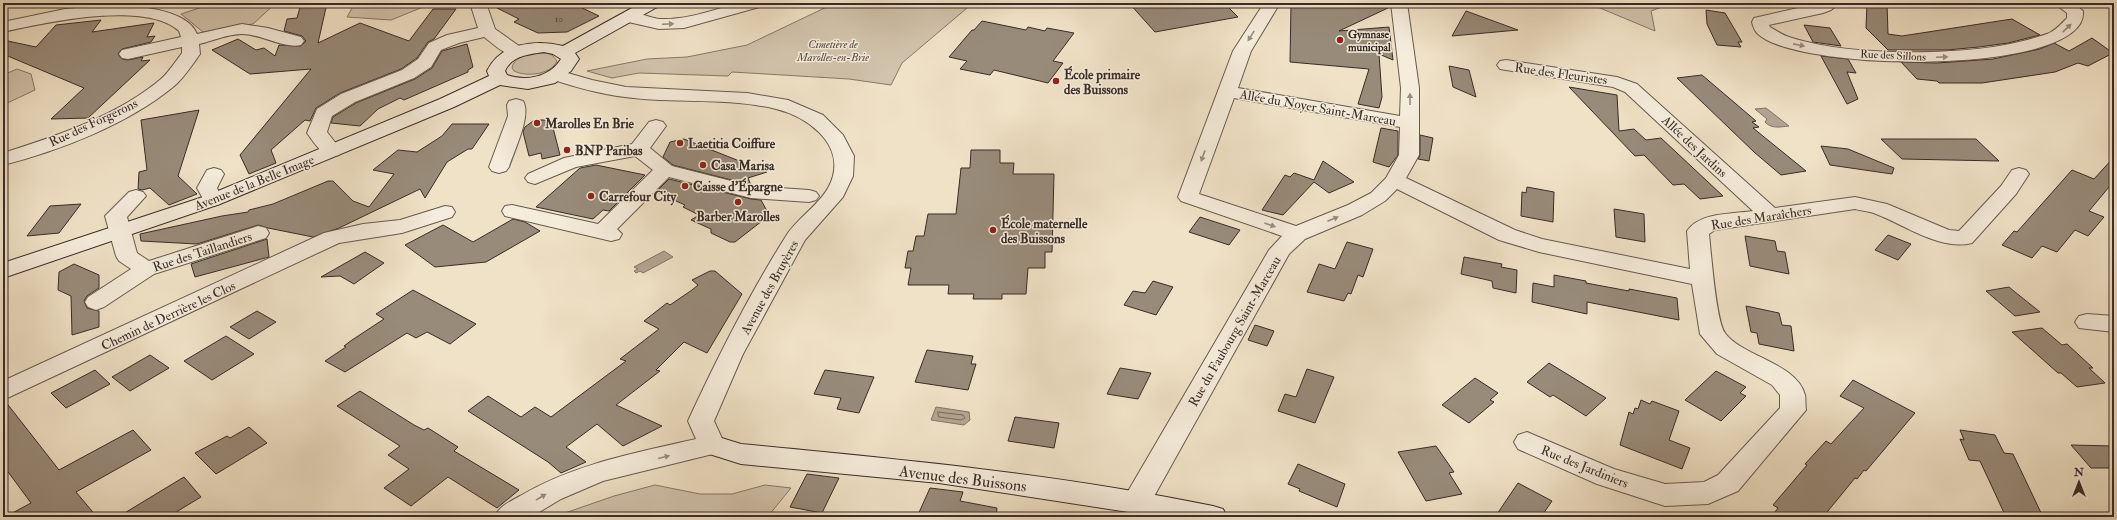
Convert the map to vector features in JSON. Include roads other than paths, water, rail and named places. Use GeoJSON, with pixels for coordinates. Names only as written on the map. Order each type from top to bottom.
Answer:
{"type":"FeatureCollection","features":[{"type":"Feature","properties":{"kind":"street"},"geometry":{"type":"LineString","coordinates":[[478,3],[487,31],[516,52]]}},
{"type":"Feature","properties":{"kind":"street"},"geometry":{"type":"LineString","coordinates":[[564,52],[653,3]]}},
{"type":"Feature","properties":{"kind":"street"},"geometry":{"type":"LineString","coordinates":[[630,17],[659,24],[684,23],[757,3]]}},
{"type":"Feature","properties":{"kind":"street"},"geometry":{"type":"LineString","coordinates":[[1272,3],[1242,51],[1188,197],[1297,234]]}},
{"type":"Feature","properties":{"kind":"street","name":"Rue du Faubourg Saint-Marceau"},"geometry":{"type":"LineString","coordinates":[[1137,500],[1280,250],[1297,234],[1355,210],[1378,197],[1394,181],[1408,155],[1410,88],[1399,3]]}},
{"type":"Feature","properties":{"kind":"street","name":"Rue des Sillons"},"geometry":{"type":"LineString","coordinates":[[1830,3],[1806,12],[1775,17],[1760,22],[1763,30],[1777,39],[1793,44],[1824,50],[1889,57],[1938,58],[1986,54],[2030,46],[2064,32],[2075,20],[2075,11],[2062,3]]}},
{"type":"Feature","properties":{"kind":"street"},"geometry":{"type":"LineString","coordinates":[[3,27],[101,6],[159,14],[180,23],[188,31],[189,41]]}},
{"type":"Feature","properties":{"kind":"street"},"geometry":{"type":"LineString","coordinates":[[128,54],[242,29],[268,33],[295,41]]}},
{"type":"Feature","properties":{"kind":"street"},"geometry":{"type":"LineString","coordinates":[[332,151],[317,133],[324,113],[348,98],[408,74],[424,63],[436,47],[453,39],[487,31]]}},
{"type":"Feature","properties":{"kind":"street","name":"Rue des Forgerons"},"geometry":{"type":"LineString","coordinates":[[3,159],[31,150],[131,107],[168,82],[191,54],[189,41]]}},
{"type":"Feature","properties":{"kind":"street"},"geometry":{"type":"LineString","coordinates":[[544,47],[564,52],[570,60],[567,67],[557,75],[532,83],[516,83],[498,78],[496,71],[497,66],[503,60],[516,52],[544,47]]}},
{"type":"Feature","properties":{"kind":"street","name":"Rue des Fleuristes"},"geometry":{"type":"LineString","coordinates":[[1506,65],[1617,82]]}},
{"type":"Feature","properties":{"kind":"street","name":"Avenue des Bruyères"},"geometry":{"type":"LineString","coordinates":[[557,75],[589,85],[626,92],[747,99],[781,104],[816,119],[836,139],[844,156],[843,176],[833,197],[796,237],[731,354],[700,421],[712,445]]}},
{"type":"Feature","properties":{"kind":"street","name":"Avenue de la Belle Image"},"geometry":{"type":"LineString","coordinates":[[3,271],[213,200],[447,103],[498,78]]}},
{"type":"Feature","properties":{"kind":"street","name":"Allée des Jardins"},"geometry":{"type":"LineString","coordinates":[[1617,82],[1631,88],[1770,215]]}},
{"type":"Feature","properties":{"kind":"street","name":"Allée du Noyer Saint-Marceau"},"geometry":{"type":"LineString","coordinates":[[1226,91],[1410,123]]}},
{"type":"Feature","properties":{"kind":"street"},"geometry":{"type":"LineString","coordinates":[[499,167],[517,116],[516,105]]}},
{"type":"Feature","properties":{"kind":"street"},"geometry":{"type":"LineString","coordinates":[[535,178],[571,162],[639,149],[656,126]]}},
{"type":"Feature","properties":{"kind":"street"},"geometry":{"type":"LineString","coordinates":[[639,149],[665,170],[751,192],[809,196]]}},
{"type":"Feature","properties":{"kind":"street"},"geometry":{"type":"LineString","coordinates":[[512,211],[606,233],[665,170]]}},
{"type":"Feature","properties":{"kind":"street"},"geometry":{"type":"LineString","coordinates":[[213,200],[207,188],[214,174]]}},
{"type":"Feature","properties":{"kind":"street","name":"Rue des Maraîchers"},"geometry":{"type":"LineString","coordinates":[[1702,279],[1698,230],[1709,224],[1855,203],[1880,208],[1945,236],[1964,238],[2009,190],[2019,174]]}},
{"type":"Feature","properties":{"kind":"street"},"geometry":{"type":"LineString","coordinates":[[1394,181],[1410,187],[1507,235],[1539,245],[1702,279]]}},
{"type":"Feature","properties":{"kind":"street","name":"Rue des Taillandiers"},"geometry":{"type":"LineString","coordinates":[[136,196],[116,216],[127,256],[146,269]]}},
{"type":"Feature","properties":{"kind":"street","name":"Chemin de Derrière les Clos"},"geometry":{"type":"LineString","coordinates":[[3,391],[332,238],[363,230],[402,226],[445,212]]}},
{"type":"Feature","properties":{"kind":"street","name":"Rue des Taillandiers"},"geometry":{"type":"LineString","coordinates":[[96,302],[146,269],[258,233]]}},
{"type":"Feature","properties":{"kind":"street","name":"Rue des Jardiniers"},"geometry":{"type":"LineString","coordinates":[[1527,442],[1606,477],[1665,495],[1708,493],[1728,483],[1792,410],[1792,394],[1781,379],[1724,348],[1712,334],[1702,279]]}},
{"type":"Feature","properties":{"kind":"street"},"geometry":{"type":"LineString","coordinates":[[2087,322],[2114,324]]}},
{"type":"Feature","properties":{"kind":"street"},"geometry":{"type":"LineString","coordinates":[[508,517],[551,491],[598,472],[712,445]]}},
{"type":"Feature","properties":{"kind":"street","name":"Avenue des Buissons"},"geometry":{"type":"LineString","coordinates":[[712,445],[741,454],[939,473],[1137,500],[1213,517]]}},
{"type":"Feature","properties":{"kind":"water"},"geometry":{"type":"Polygon","coordinates":[[[1766,108],[1789,126],[1776,127],[1767,124],[1765,122],[1767,119],[1755,109],[1766,108]]]}},
{"type":"Feature","properties":{"kind":"water"},"geometry":{"type":"Polygon","coordinates":[[[664,251],[673,257],[643,273],[640,271],[636,273],[634,271],[638,269],[634,267],[664,251]]]}},
{"type":"Feature","properties":{"kind":"water"},"geometry":{"type":"Polygon","coordinates":[[[936,407],[969,412],[970,420],[964,425],[931,420],[936,407]]]}},
{"type":"Feature","properties":{"kind":"place","name":"Gymnase municipal"},"geometry":{"type":"Point","coordinates":[1340,40]}},
{"type":"Feature","properties":{"kind":"place","name":"École primaire des Buissons"},"geometry":{"type":"Point","coordinates":[1056,81]}},
{"type":"Feature","properties":{"kind":"place","name":"Marolles En Brie"},"geometry":{"type":"Point","coordinates":[537,123]}},
{"type":"Feature","properties":{"kind":"place","name":"Laetitia Coiffure"},"geometry":{"type":"Point","coordinates":[680,143]}},
{"type":"Feature","properties":{"kind":"place","name":"BNP Paribas"},"geometry":{"type":"Point","coordinates":[567,150]}},
{"type":"Feature","properties":{"kind":"place","name":"Casa Marisa"},"geometry":{"type":"Point","coordinates":[703,165]}},
{"type":"Feature","properties":{"kind":"place","name":"Caisse d'Épargne"},"geometry":{"type":"Point","coordinates":[685,186]}},
{"type":"Feature","properties":{"kind":"place","name":"Carrefour City"},"geometry":{"type":"Point","coordinates":[591,196]}},
{"type":"Feature","properties":{"kind":"place","name":"Barber Marolles"},"geometry":{"type":"Point","coordinates":[738,202]}},
{"type":"Feature","properties":{"kind":"place","name":"École maternelle des Buissons"},"geometry":{"type":"Point","coordinates":[993,230]}},
{"type":"Feature","properties":{"kind":"park label","name":"Cimetière de Marolles-en-Brie"},"geometry":{"type":"Point","coordinates":[833,50]}}]}
